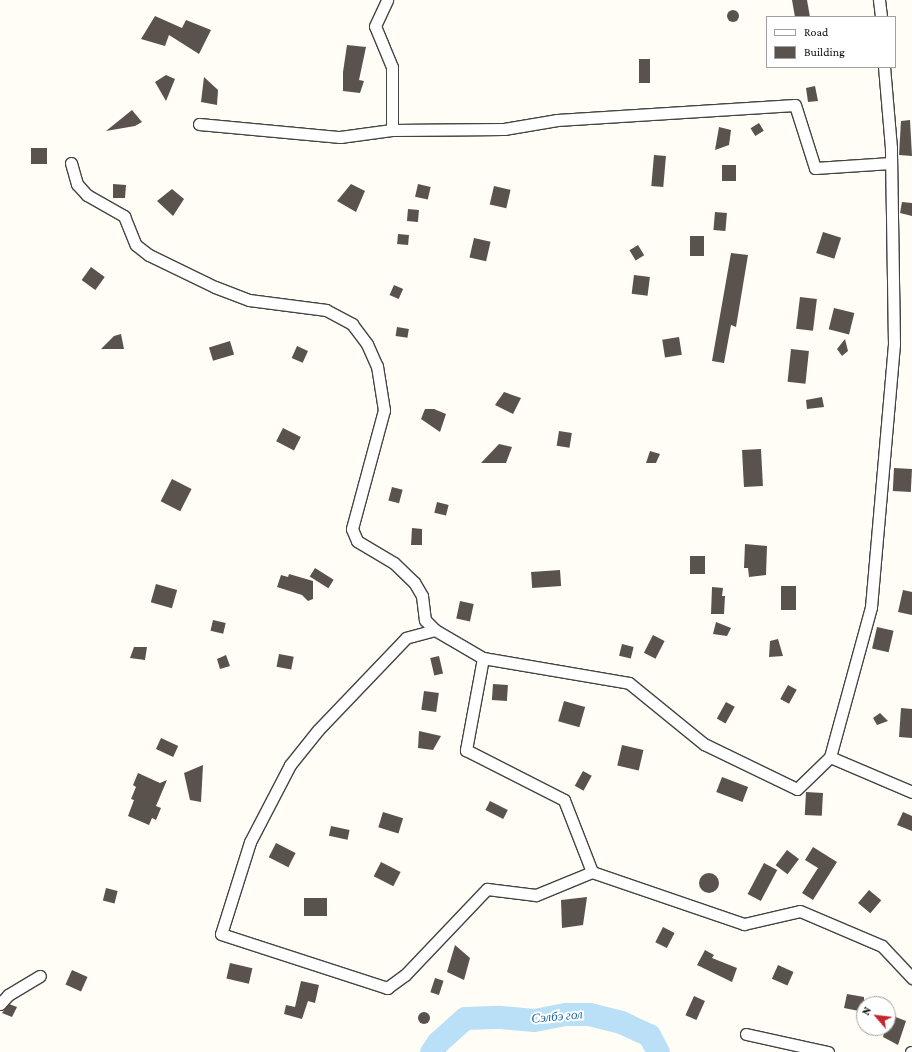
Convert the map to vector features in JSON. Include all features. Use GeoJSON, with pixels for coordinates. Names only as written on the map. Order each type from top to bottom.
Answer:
{"type":"FeatureCollection","features":[{"type":"Feature","properties":{"kind":"street"},"geometry":{"type":"LineString","coordinates":[[387,0],[375,26],[392,67],[392,130]]}},
{"type":"Feature","properties":{"kind":"street"},"geometry":{"type":"LineString","coordinates":[[879,0],[880,16]]}},
{"type":"Feature","properties":{"kind":"street"},"geometry":{"type":"LineString","coordinates":[[71,163],[77,184],[87,195],[124,216],[136,245],[149,255],[215,287],[249,300],[326,310],[352,324],[367,344],[377,366],[384,410],[352,529],[357,541],[394,563],[414,582],[422,596],[425,620],[435,630],[483,658],[629,683],[704,744],[797,789],[830,757],[871,607],[894,344],[891,162],[884,68]]}},
{"type":"Feature","properties":{"kind":"street"},"geometry":{"type":"LineString","coordinates":[[199,124],[340,137],[392,130],[504,129],[557,120],[795,105],[815,168],[891,162]]}},
{"type":"Feature","properties":{"kind":"street"},"geometry":{"type":"LineString","coordinates":[[435,630],[406,638],[345,701],[290,765],[250,842],[221,934],[387,988],[405,975],[487,889],[536,895],[592,872],[744,924],[800,911],[882,946],[912,978]]}},
{"type":"Feature","properties":{"kind":"street"},"geometry":{"type":"LineString","coordinates":[[483,658],[466,750],[564,800],[592,872]]}},
{"type":"Feature","properties":{"kind":"street"},"geometry":{"type":"LineString","coordinates":[[830,757],[912,792]]}},
{"type":"Feature","properties":{"kind":"street"},"geometry":{"type":"LineString","coordinates":[[0,1004],[8,995],[40,976]]}},
{"type":"Feature","properties":{"kind":"street"},"geometry":{"type":"LineString","coordinates":[[746,1034],[828,1052]]}},
{"type":"Feature","properties":{"kind":"building"},"geometry":{"type":"Polygon","coordinates":[[[792,0],[807,0],[810,16],[795,16],[792,0]]]}},
{"type":"Feature","properties":{"kind":"building"},"geometry":{"type":"Polygon","coordinates":[[[735,10],[738,11],[738,21],[731,22],[728,21],[727,14],[728,11],[735,10]]]}},
{"type":"Feature","properties":{"kind":"building"},"geometry":{"type":"Polygon","coordinates":[[[155,16],[182,28],[186,20],[211,30],[199,54],[169,35],[165,46],[141,39],[155,16]]]}},
{"type":"Feature","properties":{"kind":"building"},"geometry":{"type":"Polygon","coordinates":[[[347,45],[366,47],[359,80],[364,81],[360,93],[343,91],[343,72],[347,45]]]}},
{"type":"Feature","properties":{"kind":"building"},"geometry":{"type":"Polygon","coordinates":[[[639,59],[650,59],[650,83],[639,83],[639,59]]]}},
{"type":"Feature","properties":{"kind":"building"},"geometry":{"type":"Polygon","coordinates":[[[166,75],[175,79],[166,101],[155,82],[166,75]]]}},
{"type":"Feature","properties":{"kind":"building"},"geometry":{"type":"Polygon","coordinates":[[[204,77],[218,90],[217,105],[201,102],[204,77]]]}},
{"type":"Feature","properties":{"kind":"building"},"geometry":{"type":"Polygon","coordinates":[[[815,86],[818,101],[808,102],[806,88],[815,86]]]}},
{"type":"Feature","properties":{"kind":"building"},"geometry":{"type":"Polygon","coordinates":[[[132,110],[142,122],[135,126],[106,131],[132,110]]]}},
{"type":"Feature","properties":{"kind":"building"},"geometry":{"type":"Polygon","coordinates":[[[910,120],[912,156],[899,155],[901,121],[910,120]]]}},
{"type":"Feature","properties":{"kind":"building"},"geometry":{"type":"Polygon","coordinates":[[[759,123],[764,131],[755,136],[751,128],[759,123]]]}},
{"type":"Feature","properties":{"kind":"building"},"geometry":{"type":"Polygon","coordinates":[[[719,127],[731,130],[729,145],[715,150],[719,127]]]}},
{"type":"Feature","properties":{"kind":"building"},"geometry":{"type":"Polygon","coordinates":[[[31,148],[47,148],[47,164],[31,164],[31,148]]]}},
{"type":"Feature","properties":{"kind":"building"},"geometry":{"type":"Polygon","coordinates":[[[654,155],[666,156],[663,187],[651,186],[654,155]]]}},
{"type":"Feature","properties":{"kind":"building"},"geometry":{"type":"Polygon","coordinates":[[[722,165],[736,165],[736,181],[722,181],[722,165]]]}},
{"type":"Feature","properties":{"kind":"building"},"geometry":{"type":"Polygon","coordinates":[[[113,184],[126,185],[125,198],[113,198],[113,184]]]}},
{"type":"Feature","properties":{"kind":"building"},"geometry":{"type":"Polygon","coordinates":[[[351,184],[365,191],[356,212],[337,201],[351,184]]]}},
{"type":"Feature","properties":{"kind":"building"},"geometry":{"type":"Polygon","coordinates":[[[418,184],[431,187],[428,200],[415,197],[418,184]]]}},
{"type":"Feature","properties":{"kind":"building"},"geometry":{"type":"Polygon","coordinates":[[[494,186],[511,190],[506,208],[490,205],[494,186]]]}},
{"type":"Feature","properties":{"kind":"building"},"geometry":{"type":"Polygon","coordinates":[[[172,189],[184,199],[173,216],[157,201],[172,189]]]}},
{"type":"Feature","properties":{"kind":"building"},"geometry":{"type":"Polygon","coordinates":[[[902,202],[912,203],[912,216],[900,213],[902,202]]]}},
{"type":"Feature","properties":{"kind":"building"},"geometry":{"type":"Polygon","coordinates":[[[408,209],[419,210],[418,222],[407,221],[408,209]]]}},
{"type":"Feature","properties":{"kind":"building"},"geometry":{"type":"Polygon","coordinates":[[[715,212],[727,213],[725,231],[713,230],[715,212]]]}},
{"type":"Feature","properties":{"kind":"building"},"geometry":{"type":"Polygon","coordinates":[[[823,232],[841,238],[834,259],[816,253],[823,232]]]}},
{"type":"Feature","properties":{"kind":"building"},"geometry":{"type":"Polygon","coordinates":[[[398,234],[409,235],[408,245],[397,244],[398,234]]]}},
{"type":"Feature","properties":{"kind":"building"},"geometry":{"type":"Polygon","coordinates":[[[690,236],[704,236],[704,256],[690,256],[690,236]]]}},
{"type":"Feature","properties":{"kind":"building"},"geometry":{"type":"Polygon","coordinates":[[[474,238],[491,242],[486,261],[470,257],[474,238]]]}},
{"type":"Feature","properties":{"kind":"building"},"geometry":{"type":"Polygon","coordinates":[[[638,245],[644,255],[636,260],[629,250],[638,245]]]}},
{"type":"Feature","properties":{"kind":"building"},"geometry":{"type":"Polygon","coordinates":[[[731,253],[748,255],[736,327],[731,325],[724,363],[712,361],[731,253]]]}},
{"type":"Feature","properties":{"kind":"building"},"geometry":{"type":"Polygon","coordinates":[[[91,267],[105,277],[95,290],[82,280],[91,267]]]}},
{"type":"Feature","properties":{"kind":"building"},"geometry":{"type":"Polygon","coordinates":[[[634,275],[650,277],[648,296],[632,294],[634,275]]]}},
{"type":"Feature","properties":{"kind":"building"},"geometry":{"type":"Polygon","coordinates":[[[394,285],[403,289],[399,299],[390,295],[394,285]]]}},
{"type":"Feature","properties":{"kind":"building"},"geometry":{"type":"Polygon","coordinates":[[[800,297],[817,299],[813,331],[796,329],[800,297]]]}},
{"type":"Feature","properties":{"kind":"building"},"geometry":{"type":"Polygon","coordinates":[[[834,308],[854,313],[849,334],[829,329],[834,308]]]}},
{"type":"Feature","properties":{"kind":"building"},"geometry":{"type":"Polygon","coordinates":[[[397,327],[409,329],[407,338],[396,336],[397,327]]]}},
{"type":"Feature","properties":{"kind":"building"},"geometry":{"type":"Polygon","coordinates":[[[121,334],[124,349],[101,349],[114,336],[121,334]]]}},
{"type":"Feature","properties":{"kind":"building"},"geometry":{"type":"Polygon","coordinates":[[[679,337],[682,355],[665,357],[662,340],[679,337]]]}},
{"type":"Feature","properties":{"kind":"building"},"geometry":{"type":"Polygon","coordinates":[[[845,339],[848,351],[842,356],[837,349],[845,339]]]}},
{"type":"Feature","properties":{"kind":"building"},"geometry":{"type":"Polygon","coordinates":[[[230,341],[234,354],[213,361],[209,347],[230,341]]]}},
{"type":"Feature","properties":{"kind":"building"},"geometry":{"type":"Polygon","coordinates":[[[297,346],[308,351],[303,363],[292,358],[297,346]]]}},
{"type":"Feature","properties":{"kind":"building"},"geometry":{"type":"Polygon","coordinates":[[[791,349],[809,351],[805,384],[788,382],[791,349]]]}},
{"type":"Feature","properties":{"kind":"building"},"geometry":{"type":"Polygon","coordinates":[[[504,392],[521,398],[513,414],[495,405],[504,392]]]}},
{"type":"Feature","properties":{"kind":"building"},"geometry":{"type":"Polygon","coordinates":[[[822,397],[824,407],[807,409],[806,400],[822,397]]]}},
{"type":"Feature","properties":{"kind":"building"},"geometry":{"type":"Polygon","coordinates":[[[425,409],[434,409],[446,414],[440,432],[421,419],[425,409]]]}},
{"type":"Feature","properties":{"kind":"building"},"geometry":{"type":"Polygon","coordinates":[[[283,428],[301,437],[294,450],[276,441],[283,428]]]}},
{"type":"Feature","properties":{"kind":"building"},"geometry":{"type":"Polygon","coordinates":[[[559,431],[572,433],[569,448],[557,446],[559,431]]]}},
{"type":"Feature","properties":{"kind":"building"},"geometry":{"type":"Polygon","coordinates":[[[499,444],[512,447],[506,463],[481,463],[499,444]]]}},
{"type":"Feature","properties":{"kind":"building"},"geometry":{"type":"Polygon","coordinates":[[[761,449],[763,486],[744,487],[742,450],[761,449]]]}},
{"type":"Feature","properties":{"kind":"building"},"geometry":{"type":"Polygon","coordinates":[[[650,451],[660,454],[656,463],[646,463],[650,451]]]}},
{"type":"Feature","properties":{"kind":"building"},"geometry":{"type":"Polygon","coordinates":[[[894,468],[912,469],[911,492],[893,491],[894,468]]]}},
{"type":"Feature","properties":{"kind":"building"},"geometry":{"type":"Polygon","coordinates":[[[172,479],[192,489],[180,511],[161,501],[172,479]]]}},
{"type":"Feature","properties":{"kind":"building"},"geometry":{"type":"Polygon","coordinates":[[[392,487],[403,490],[399,503],[388,501],[392,487]]]}},
{"type":"Feature","properties":{"kind":"building"},"geometry":{"type":"Polygon","coordinates":[[[437,502],[449,505],[446,516],[434,513],[437,502]]]}},
{"type":"Feature","properties":{"kind":"building"},"geometry":{"type":"Polygon","coordinates":[[[412,528],[422,529],[422,545],[411,545],[412,528]]]}},
{"type":"Feature","properties":{"kind":"building"},"geometry":{"type":"Polygon","coordinates":[[[745,544],[767,546],[766,575],[749,577],[748,568],[744,568],[745,544]]]}},
{"type":"Feature","properties":{"kind":"building"},"geometry":{"type":"Polygon","coordinates":[[[690,556],[705,556],[705,574],[690,574],[690,556]]]}},
{"type":"Feature","properties":{"kind":"building"},"geometry":{"type":"Polygon","coordinates":[[[315,568],[334,580],[328,588],[310,576],[315,568]]]}},
{"type":"Feature","properties":{"kind":"building"},"geometry":{"type":"Polygon","coordinates":[[[560,570],[561,586],[532,588],[531,572],[560,570]]]}},
{"type":"Feature","properties":{"kind":"building"},"geometry":{"type":"Polygon","coordinates":[[[289,574],[313,581],[313,599],[308,601],[302,595],[277,587],[281,575],[288,577],[289,574]]]}},
{"type":"Feature","properties":{"kind":"building"},"geometry":{"type":"Polygon","coordinates":[[[156,584],[177,590],[172,608],[151,602],[156,584]]]}},
{"type":"Feature","properties":{"kind":"building"},"geometry":{"type":"Polygon","coordinates":[[[781,586],[796,586],[796,610],[781,610],[781,586]]]}},
{"type":"Feature","properties":{"kind":"building"},"geometry":{"type":"Polygon","coordinates":[[[712,587],[723,588],[722,596],[725,596],[724,614],[711,614],[712,587]]]}},
{"type":"Feature","properties":{"kind":"building"},"geometry":{"type":"Polygon","coordinates":[[[903,590],[912,592],[912,615],[898,612],[903,590]]]}},
{"type":"Feature","properties":{"kind":"building"},"geometry":{"type":"Polygon","coordinates":[[[460,601],[474,604],[470,622],[456,619],[460,601]]]}},
{"type":"Feature","properties":{"kind":"building"},"geometry":{"type":"Polygon","coordinates":[[[213,620],[226,623],[223,634],[211,631],[213,620]]]}},
{"type":"Feature","properties":{"kind":"building"},"geometry":{"type":"Polygon","coordinates":[[[716,622],[731,628],[727,636],[713,634],[716,622]]]}},
{"type":"Feature","properties":{"kind":"building"},"geometry":{"type":"Polygon","coordinates":[[[877,627],[894,631],[889,652],[872,648],[877,627]]]}},
{"type":"Feature","properties":{"kind":"building"},"geometry":{"type":"Polygon","coordinates":[[[653,635],[665,641],[656,659],[644,653],[653,635]]]}},
{"type":"Feature","properties":{"kind":"building"},"geometry":{"type":"Polygon","coordinates":[[[778,639],[783,656],[769,657],[770,641],[778,639]]]}},
{"type":"Feature","properties":{"kind":"building"},"geometry":{"type":"Polygon","coordinates":[[[622,644],[634,647],[631,659],[619,656],[622,644]]]}},
{"type":"Feature","properties":{"kind":"building"},"geometry":{"type":"Polygon","coordinates":[[[134,647],[147,647],[145,660],[130,658],[134,647]]]}},
{"type":"Feature","properties":{"kind":"building"},"geometry":{"type":"Polygon","coordinates":[[[279,654],[294,657],[291,670],[277,667],[279,654]]]}},
{"type":"Feature","properties":{"kind":"building"},"geometry":{"type":"Polygon","coordinates":[[[226,655],[230,666],[220,669],[217,659],[226,655]]]}},
{"type":"Feature","properties":{"kind":"building"},"geometry":{"type":"Polygon","coordinates":[[[439,656],[443,674],[434,676],[430,658],[439,656]]]}},
{"type":"Feature","properties":{"kind":"building"},"geometry":{"type":"Polygon","coordinates":[[[493,684],[508,685],[507,701],[492,700],[493,684]]]}},
{"type":"Feature","properties":{"kind":"building"},"geometry":{"type":"Polygon","coordinates":[[[788,685],[797,690],[789,704],[780,699],[788,685]]]}},
{"type":"Feature","properties":{"kind":"building"},"geometry":{"type":"Polygon","coordinates":[[[424,691],[439,693],[436,712],[421,710],[424,691]]]}},
{"type":"Feature","properties":{"kind":"building"},"geometry":{"type":"Polygon","coordinates":[[[564,701],[585,707],[579,727],[558,721],[564,701]]]}},
{"type":"Feature","properties":{"kind":"building"},"geometry":{"type":"Polygon","coordinates":[[[726,702],[735,707],[726,723],[717,719],[726,702]]]}},
{"type":"Feature","properties":{"kind":"building"},"geometry":{"type":"Polygon","coordinates":[[[901,708],[912,709],[912,738],[899,737],[901,708]]]}},
{"type":"Feature","properties":{"kind":"building"},"geometry":{"type":"Polygon","coordinates":[[[880,713],[888,721],[877,725],[873,718],[880,713]]]}},
{"type":"Feature","properties":{"kind":"building"},"geometry":{"type":"Polygon","coordinates":[[[419,731],[441,736],[433,750],[418,748],[419,731]]]}},
{"type":"Feature","properties":{"kind":"building"},"geometry":{"type":"Polygon","coordinates":[[[161,738],[178,746],[173,757],[156,749],[161,738]]]}},
{"type":"Feature","properties":{"kind":"building"},"geometry":{"type":"Polygon","coordinates":[[[622,745],[643,750],[639,770],[617,765],[622,745]]]}},
{"type":"Feature","properties":{"kind":"building"},"geometry":{"type":"Polygon","coordinates":[[[203,765],[201,802],[190,800],[184,773],[203,765]]]}},
{"type":"Feature","properties":{"kind":"building"},"geometry":{"type":"Polygon","coordinates":[[[583,771],[592,776],[584,791],[575,786],[583,771]]]}},
{"type":"Feature","properties":{"kind":"building"},"geometry":{"type":"Polygon","coordinates":[[[138,773],[160,783],[167,780],[156,806],[161,808],[156,820],[152,818],[149,825],[128,816],[134,800],[131,799],[136,787],[133,785],[138,773]]]}},
{"type":"Feature","properties":{"kind":"building"},"geometry":{"type":"Polygon","coordinates":[[[722,777],[748,787],[742,802],[716,792],[722,777]]]}},
{"type":"Feature","properties":{"kind":"building"},"geometry":{"type":"Polygon","coordinates":[[[806,792],[823,793],[822,816],[805,815],[806,792]]]}},
{"type":"Feature","properties":{"kind":"building"},"geometry":{"type":"Polygon","coordinates":[[[490,801],[508,810],[503,819],[485,810],[490,801]]]}},
{"type":"Feature","properties":{"kind":"building"},"geometry":{"type":"Polygon","coordinates":[[[383,812],[403,818],[398,833],[378,827],[383,812]]]}},
{"type":"Feature","properties":{"kind":"building"},"geometry":{"type":"Polygon","coordinates":[[[903,812],[912,816],[912,831],[897,825],[903,812]]]}},
{"type":"Feature","properties":{"kind":"building"},"geometry":{"type":"Polygon","coordinates":[[[331,826],[350,830],[348,840],[329,836],[331,826]]]}},
{"type":"Feature","properties":{"kind":"building"},"geometry":{"type":"Polygon","coordinates":[[[276,843],[296,853],[288,867],[269,857],[276,843]]]}},
{"type":"Feature","properties":{"kind":"building"},"geometry":{"type":"Polygon","coordinates":[[[813,847],[837,862],[813,900],[802,893],[818,868],[805,860],[813,847]]]}},
{"type":"Feature","properties":{"kind":"building"},"geometry":{"type":"Polygon","coordinates":[[[787,850],[799,859],[788,874],[776,865],[787,850]]]}},
{"type":"Feature","properties":{"kind":"building"},"geometry":{"type":"Polygon","coordinates":[[[381,862],[401,872],[393,886],[374,876],[381,862]]]}},
{"type":"Feature","properties":{"kind":"building"},"geometry":{"type":"Polygon","coordinates":[[[764,863],[777,870],[761,901],[748,894],[764,863]]]}},
{"type":"Feature","properties":{"kind":"building"},"geometry":{"type":"Polygon","coordinates":[[[709,873],[716,876],[719,883],[716,890],[709,893],[702,890],[699,883],[702,876],[709,873]]]}},
{"type":"Feature","properties":{"kind":"building"},"geometry":{"type":"Polygon","coordinates":[[[106,888],[118,891],[114,904],[103,901],[106,888]]]}},
{"type":"Feature","properties":{"kind":"building"},"geometry":{"type":"Polygon","coordinates":[[[869,890],[881,900],[870,913],[858,903],[869,890]]]}},
{"type":"Feature","properties":{"kind":"building"},"geometry":{"type":"Polygon","coordinates":[[[587,897],[583,925],[562,928],[561,900],[587,897]]]}},
{"type":"Feature","properties":{"kind":"building"},"geometry":{"type":"Polygon","coordinates":[[[304,898],[327,898],[327,916],[304,916],[304,898]]]}},
{"type":"Feature","properties":{"kind":"building"},"geometry":{"type":"Polygon","coordinates":[[[663,927],[675,933],[667,948],[655,942],[663,927]]]}},
{"type":"Feature","properties":{"kind":"building"},"geometry":{"type":"Polygon","coordinates":[[[455,945],[470,958],[464,980],[447,972],[455,945]]]}},
{"type":"Feature","properties":{"kind":"building"},"geometry":{"type":"Polygon","coordinates":[[[705,950],[714,955],[712,958],[737,968],[732,982],[697,965],[705,950]]]}},
{"type":"Feature","properties":{"kind":"building"},"geometry":{"type":"Polygon","coordinates":[[[230,963],[252,968],[249,984],[226,979],[230,963]]]}},
{"type":"Feature","properties":{"kind":"building"},"geometry":{"type":"Polygon","coordinates":[[[778,965],[794,972],[787,986],[772,979],[778,965]]]}},
{"type":"Feature","properties":{"kind":"building"},"geometry":{"type":"Polygon","coordinates":[[[72,970],[88,977],[81,992],[65,985],[72,970]]]}},
{"type":"Feature","properties":{"kind":"building"},"geometry":{"type":"Polygon","coordinates":[[[435,978],[444,981],[439,995],[430,992],[435,978]]]}},
{"type":"Feature","properties":{"kind":"building"},"geometry":{"type":"Polygon","coordinates":[[[301,981],[319,985],[315,1003],[308,1001],[302,1019],[284,1014],[286,1005],[295,1007],[301,981]]]}},
{"type":"Feature","properties":{"kind":"building"},"geometry":{"type":"Polygon","coordinates":[[[847,994],[858,996],[856,996],[856,1010],[844,1008],[847,994]]]}},
{"type":"Feature","properties":{"kind":"building"},"geometry":{"type":"Polygon","coordinates":[[[694,996],[705,1001],[696,1020],[685,1015],[694,996]]]}},
{"type":"Feature","properties":{"kind":"building"},"geometry":{"type":"Polygon","coordinates":[[[9,1004],[17,1007],[12,1017],[2,1013],[9,1004]]]}},
{"type":"Feature","properties":{"kind":"building"},"geometry":{"type":"Polygon","coordinates":[[[424,1012],[428,1014],[430,1018],[428,1022],[424,1024],[420,1022],[418,1018],[420,1014],[424,1012]]]}},
{"type":"Feature","properties":{"kind":"building"},"geometry":{"type":"Polygon","coordinates":[[[896,1017],[906,1021],[898,1045],[883,1037],[896,1036],[896,1017]]]}},
{"type":"Feature","properties":{"kind":"waterway","name":"Сэлбэ гол"},"geometry":{"type":"LineString","coordinates":[[431,1052],[438,1042],[465,1018],[500,1017],[534,1020],[566,1014],[589,1014],[621,1022],[649,1035],[658,1052]]}}]}
